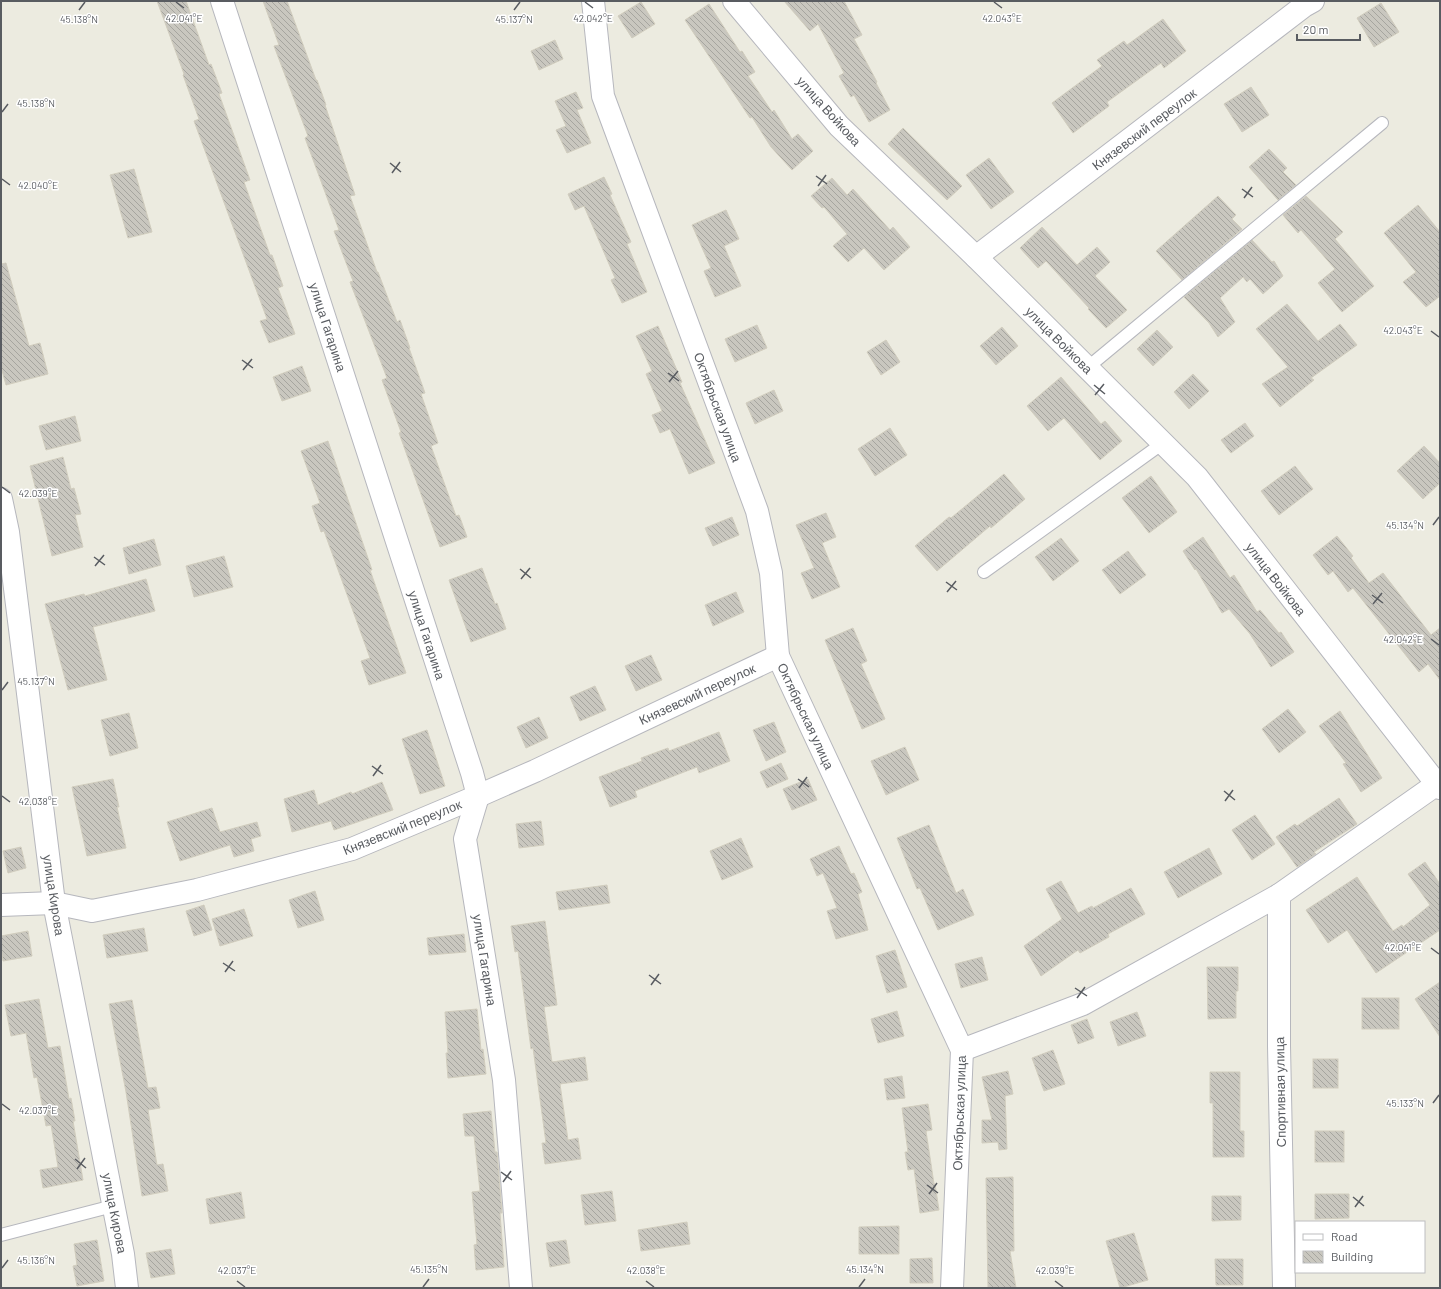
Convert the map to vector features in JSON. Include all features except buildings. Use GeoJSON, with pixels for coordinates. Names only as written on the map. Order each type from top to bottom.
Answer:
{"type":"FeatureCollection","features":[{"type":"Feature","properties":{"kind":"street","name":"улица Гагарина"},"geometry":{"type":"LineString","coordinates":[[222,1],[472,772],[478,796],[465,839],[504,1080],[521,1288]]}},
{"type":"Feature","properties":{"kind":"street","name":"Октябрьская улица"},"geometry":{"type":"LineString","coordinates":[[593,1],[603,96],[757,511],[771,573],[778,656],[962,1050],[952,1288]]}},
{"type":"Feature","properties":{"kind":"street","name":"улица Войкова"},"geometry":{"type":"LineString","coordinates":[[734,1],[840,126],[976,257],[1197,478],[1439,786]]}},
{"type":"Feature","properties":{"kind":"street","name":"Князевский переулок"},"geometry":{"type":"LineString","coordinates":[[976,257],[1312,1]]}},
{"type":"Feature","properties":{"kind":"street","name":"улица Кирова"},"geometry":{"type":"LineString","coordinates":[[1,499],[8,532],[54,903],[114,1206],[123,1254],[127,1288]]}},
{"type":"Feature","properties":{"kind":"street","name":"Князевский переулок"},"geometry":{"type":"LineString","coordinates":[[1,905],[54,903],[92,911],[197,890],[352,849],[535,771],[778,656]]}},
{"type":"Feature","properties":{"kind":"street"},"geometry":{"type":"LineString","coordinates":[[962,1050],[1083,1004],[1280,895],[1439,786]]}},
{"type":"Feature","properties":{"kind":"street","name":"Спортивная улица"},"geometry":{"type":"LineString","coordinates":[[1280,895],[1279,1046],[1284,1288]]}},
{"type":"Feature","properties":{"kind":"lane"},"geometry":{"type":"LineString","coordinates":[[1087,368],[1382,123]]}},
{"type":"Feature","properties":{"kind":"lane"},"geometry":{"type":"LineString","coordinates":[[984,572],[1163,444]]}},
{"type":"Feature","properties":{"kind":"lane"},"geometry":{"type":"LineString","coordinates":[[1,1235],[114,1206]]}}]}
